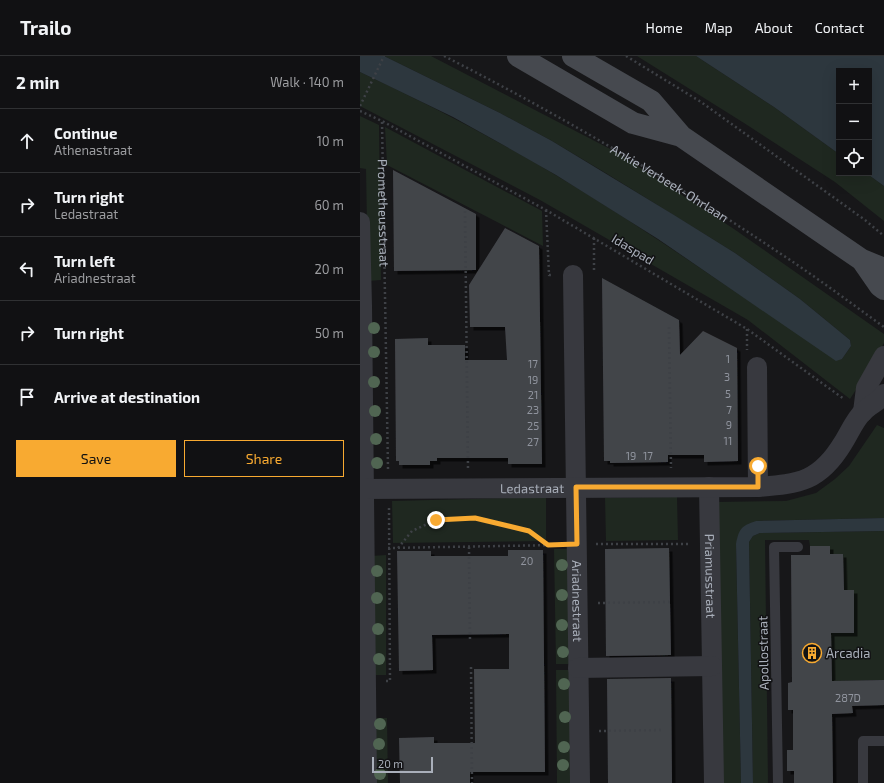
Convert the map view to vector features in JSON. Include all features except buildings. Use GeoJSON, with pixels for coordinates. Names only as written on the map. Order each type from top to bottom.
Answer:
{"type":"FeatureCollection","features":[{"type":"Feature","properties":{"kind":"main road"},"geometry":{"type":"LineString","coordinates":[[518,56],[633,123],[680,136]]}},
{"type":"Feature","properties":{"kind":"main road"},"geometry":{"type":"LineString","coordinates":[[573,56],[651,101],[680,136],[862,260],[884,269]]}},
{"type":"Feature","properties":{"kind":"main road"},"geometry":{"type":"LineString","coordinates":[[862,260],[880,286],[884,289]]}},
{"type":"Feature","properties":{"kind":"street","name":"Prometheusstraat"},"geometry":{"type":"LineString","coordinates":[[360,222],[362,489],[365,549],[367,783]]}},
{"type":"Feature","properties":{"kind":"street","name":"Ariadnestraat"},"geometry":{"type":"LineString","coordinates":[[573,275],[580,783]]}},
{"type":"Feature","properties":{"kind":"street","name":"Ledastraat"},"geometry":{"type":"LineString","coordinates":[[863,412],[866,388],[884,356]]}},
{"type":"Feature","properties":{"kind":"street"},"geometry":{"type":"LineString","coordinates":[[756,367],[758,487]]}},
{"type":"Feature","properties":{"kind":"street","name":"Ledastraat"},"geometry":{"type":"LineString","coordinates":[[362,489],[758,487],[786,484],[807,479],[821,471],[842,446],[863,412],[884,394]]}},
{"type":"Feature","properties":{"kind":"street","name":"Priamusstraat"},"geometry":{"type":"LineString","coordinates":[[709,487],[714,783]]}},
{"type":"Feature","properties":{"kind":"street"},"geometry":{"type":"LineString","coordinates":[[578,668],[712,666]]}},
{"type":"Feature","properties":{"kind":"lane","name":"Apollostraat"},"geometry":{"type":"LineString","coordinates":[[778,783],[774,547],[798,547]]}},
{"type":"Feature","properties":{"kind":"lane"},"geometry":{"type":"LineString","coordinates":[[863,783],[863,741],[884,741]]}},
{"type":"Feature","properties":{"kind":"path"},"geometry":{"type":"LineString","coordinates":[[360,106],[384,56]]}},
{"type":"Feature","properties":{"kind":"path","name":"Ankie Verbeek-Ohrlaan"},"geometry":{"type":"LineString","coordinates":[[444,56],[568,121],[665,178],[776,250],[884,327]]}},
{"type":"Feature","properties":{"kind":"path"},"geometry":{"type":"LineString","coordinates":[[626,56],[701,102],[865,220],[884,236]]}},
{"type":"Feature","properties":{"kind":"path","name":"Idaspad"},"geometry":{"type":"LineString","coordinates":[[360,111],[382,121],[546,210],[747,329],[863,412]]}},
{"type":"Feature","properties":{"kind":"path","name":"Prometheusstraat"},"geometry":{"type":"LineString","coordinates":[[382,121],[385,306]]}},
{"type":"Feature","properties":{"kind":"path"},"geometry":{"type":"LineString","coordinates":[[465,211],[468,470]]}},
{"type":"Feature","properties":{"kind":"path"},"geometry":{"type":"LineString","coordinates":[[461,305],[466,305]]}},
{"type":"Feature","properties":{"kind":"path"},"geometry":{"type":"LineString","coordinates":[[668,327],[671,468]]}},
{"type":"Feature","properties":{"kind":"path"},"geometry":{"type":"LineString","coordinates":[[398,548],[412,531],[436,520],[475,518],[529,531],[548,545]]}},
{"type":"Feature","properties":{"kind":"path"},"geometry":{"type":"LineString","coordinates":[[365,549],[577,544],[710,544]]}},
{"type":"Feature","properties":{"kind":"path"},"geometry":{"type":"LineString","coordinates":[[469,546],[470,640]]}},
{"type":"Feature","properties":{"kind":"path"},"geometry":{"type":"LineString","coordinates":[[577,604],[670,602]]}},
{"type":"Feature","properties":{"kind":"path"},"geometry":{"type":"LineString","coordinates":[[471,667],[472,783]]}},
{"type":"Feature","properties":{"kind":"path"},"geometry":{"type":"LineString","coordinates":[[467,703],[472,703]]}},
{"type":"Feature","properties":{"kind":"path"},"geometry":{"type":"LineString","coordinates":[[579,731],[663,730]]}},
{"type":"Feature","properties":{"kind":"shaded area"},"geometry":{"type":"Polygon","coordinates":[[[360,56],[384,56],[500,113],[552,141],[735,253],[800,299],[850,340],[851,346],[842,359],[836,361],[658,239],[556,175],[453,117],[360,72],[360,56]]]}},
{"type":"Feature","properties":{"kind":"shaded area"},"geometry":{"type":"Polygon","coordinates":[[[384,56],[431,56],[616,152],[734,229],[884,334],[884,343],[850,399],[748,320],[540,200],[360,106],[360,72],[455,119],[518,153],[579,189],[755,305],[842,359],[851,346],[850,340],[800,299],[735,253],[552,141],[500,113],[384,56]]]}},
{"type":"Feature","properties":{"kind":"shaded area"},"geometry":{"type":"Polygon","coordinates":[[[637,56],[696,56],[774,107],[836,152],[836,176],[870,176],[884,186],[884,221],[835,182],[637,56]]]}},
{"type":"Feature","properties":{"kind":"shaded area"},"geometry":{"type":"Polygon","coordinates":[[[696,56],[884,56],[884,186],[870,176],[872,176],[872,68],[836,68],[836,152],[774,107],[696,56]]]}},
{"type":"Feature","properties":{"kind":"shaded area"},"geometry":{"type":"Polygon","coordinates":[[[360,116],[379,125],[381,280],[368,281],[366,169],[360,168],[360,116]]]}},
{"type":"Feature","properties":{"kind":"shaded area"},"geometry":{"type":"Polygon","coordinates":[[[385,127],[542,211],[543,246],[387,165],[385,127]]]}},
{"type":"Feature","properties":{"kind":"shaded area"},"geometry":{"type":"Polygon","coordinates":[[[877,425],[884,428],[884,518],[756,521],[736,545],[741,783],[720,783],[717,502],[786,501],[816,493],[849,466],[877,425]]]}},
{"type":"Feature","properties":{"kind":"shaded area"},"geometry":{"type":"Polygon","coordinates":[[[546,497],[546,541],[393,543],[392,501],[546,497]]]}},
{"type":"Feature","properties":{"kind":"shaded area"},"geometry":{"type":"Polygon","coordinates":[[[677,497],[678,540],[606,541],[605,498],[677,497]]]}},
{"type":"Feature","properties":{"kind":"shaded area"},"geometry":{"type":"Polygon","coordinates":[[[884,518],[884,531],[760,533],[753,536],[749,542],[753,783],[741,783],[736,544],[740,531],[747,525],[756,521],[884,518]]]}},
{"type":"Feature","properties":{"kind":"shaded area"},"geometry":{"type":"Polygon","coordinates":[[[884,531],[884,680],[832,681],[831,633],[854,632],[854,590],[844,590],[843,554],[830,554],[830,546],[810,546],[809,540],[765,540],[768,783],[753,783],[749,542],[753,536],[760,533],[884,531]]]}},
{"type":"Feature","properties":{"kind":"shaded area"},"geometry":{"type":"Polygon","coordinates":[[[554,549],[570,549],[570,664],[556,664],[554,549]]]}},
{"type":"Feature","properties":{"kind":"shaded area"},"geometry":{"type":"Polygon","coordinates":[[[386,555],[386,675],[371,675],[371,556],[386,555]]]}},
{"type":"Feature","properties":{"kind":"shaded area"},"geometry":{"type":"Polygon","coordinates":[[[556,670],[571,670],[571,783],[557,783],[556,670]]]}},
{"type":"Feature","properties":{"kind":"shaded area"},"geometry":{"type":"Polygon","coordinates":[[[373,718],[387,718],[388,783],[373,783],[373,718]]]}},
{"type":"Feature","properties":{"kind":"place","name":"Arcadia"},"geometry":{"type":"Point","coordinates":[812,653]}},
{"type":"Feature","properties":{"kind":"route"},"geometry":{"type":"LineString","coordinates":[[436,520],[475,518],[529,531],[548,545],[577,544],[576,487],[758,487],[758,466]]}}]}
